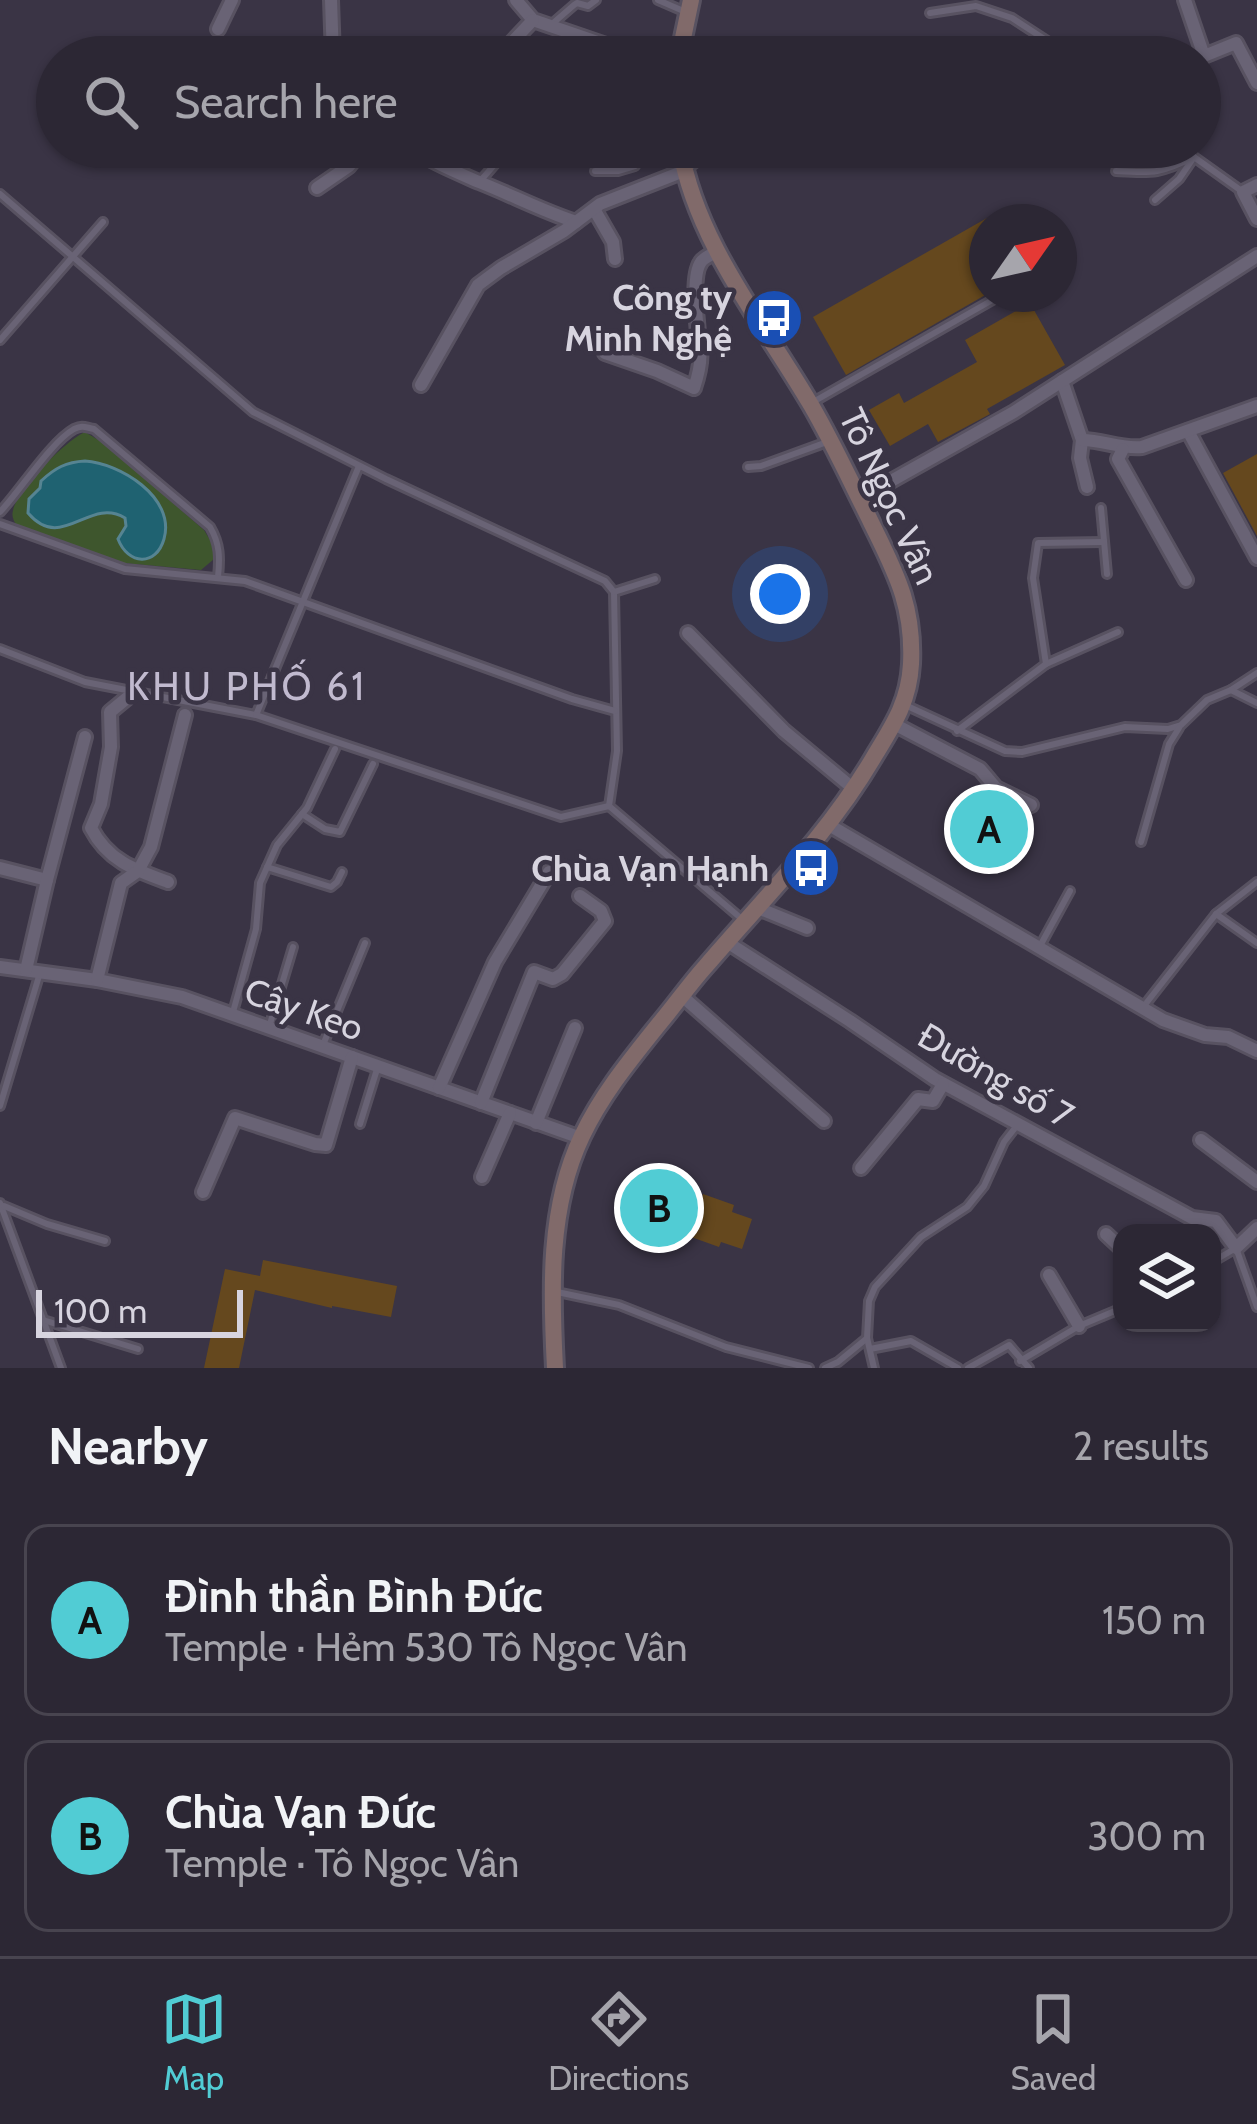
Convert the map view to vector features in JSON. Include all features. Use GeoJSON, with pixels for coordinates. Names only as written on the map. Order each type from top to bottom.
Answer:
{"type":"FeatureCollection","features":[{"type":"Feature","properties":{"kind":"main road"},"geometry":{"type":"LineString","coordinates":[[683,36],[689,6]]}},
{"type":"Feature","properties":{"kind":"main road","name":"Tô Ngọc Vân"},"geometry":{"type":"LineString","coordinates":[[555,1368],[555,1239],[561,1200],[581,1138],[614,1080],[855,790],[905,705],[911,666],[902,584],[810,404],[717,251],[684,170]]}},
{"type":"Feature","properties":{"kind":"street"},"geometry":{"type":"LineString","coordinates":[[218,29],[232,0]]}},
{"type":"Feature","properties":{"kind":"street"},"geometry":{"type":"LineString","coordinates":[[331,0],[332,36]]}},
{"type":"Feature","properties":{"kind":"street"},"geometry":{"type":"LineString","coordinates":[[516,0],[532,20],[577,36]]}},
{"type":"Feature","properties":{"kind":"street"},"geometry":{"type":"LineString","coordinates":[[1185,0],[1197,36]]}},
{"type":"Feature","properties":{"kind":"street"},"geometry":{"type":"LineString","coordinates":[[517,36],[532,20]]}},
{"type":"Feature","properties":{"kind":"street"},"geometry":{"type":"LineString","coordinates":[[1221,49],[1236,43],[1257,83]]}},
{"type":"Feature","properties":{"kind":"street"},"geometry":{"type":"LineString","coordinates":[[317,188],[346,168]]}},
{"type":"Feature","properties":{"kind":"street"},"geometry":{"type":"LineString","coordinates":[[447,168],[542,212],[576,222]]}},
{"type":"Feature","properties":{"kind":"street"},"geometry":{"type":"LineString","coordinates":[[421,385],[478,285],[594,209],[686,168]]}},
{"type":"Feature","properties":{"kind":"street"},"geometry":{"type":"LineString","coordinates":[[1257,184],[1243,192],[1257,220]]}},
{"type":"Feature","properties":{"kind":"street"},"geometry":{"type":"LineString","coordinates":[[594,209],[613,242],[615,259]]}},
{"type":"Feature","properties":{"kind":"street"},"geometry":{"type":"LineString","coordinates":[[605,352],[694,388],[701,353],[696,300],[699,265],[717,251]]}},
{"type":"Feature","properties":{"kind":"street"},"geometry":{"type":"LineString","coordinates":[[859,499],[1014,412],[1257,256]]}},
{"type":"Feature","properties":{"kind":"street"},"geometry":{"type":"LineString","coordinates":[[1062,381],[1082,440],[1080,458],[1088,487]]}},
{"type":"Feature","properties":{"kind":"street"},"geometry":{"type":"LineString","coordinates":[[1082,440],[1123,449],[1142,447],[1257,406]]}},
{"type":"Feature","properties":{"kind":"street"},"geometry":{"type":"LineString","coordinates":[[1188,431],[1257,558]]}},
{"type":"Feature","properties":{"kind":"street"},"geometry":{"type":"LineString","coordinates":[[1123,449],[1118,459],[1186,580]]}},
{"type":"Feature","properties":{"kind":"street"},"geometry":{"type":"LineString","coordinates":[[688,633],[784,730],[855,790]]}},
{"type":"Feature","properties":{"kind":"street"},"geometry":{"type":"LineString","coordinates":[[127,698],[110,712],[111,747],[92,827],[107,852],[122,864],[168,882]]}},
{"type":"Feature","properties":{"kind":"street"},"geometry":{"type":"LineString","coordinates":[[97,980],[121,883],[138,872],[151,847],[185,715]]}},
{"type":"Feature","properties":{"kind":"street"},"geometry":{"type":"LineString","coordinates":[[894,724],[980,769],[996,788],[1031,805]]}},
{"type":"Feature","properties":{"kind":"street"},"geometry":{"type":"LineString","coordinates":[[33,971],[47,880],[85,737]]}},
{"type":"Feature","properties":{"kind":"street"},"geometry":{"type":"LineString","coordinates":[[829,825],[1163,1020],[1204,1035],[1228,1037],[1257,1051]]}},
{"type":"Feature","properties":{"kind":"street"},"geometry":{"type":"LineString","coordinates":[[0,868],[47,880]]}},
{"type":"Feature","properties":{"kind":"street"},"geometry":{"type":"LineString","coordinates":[[439,1088],[495,962],[549,872]]}},
{"type":"Feature","properties":{"kind":"street"},"geometry":{"type":"LineString","coordinates":[[481,1103],[534,972],[553,979],[562,974],[605,921],[601,911],[580,896]]}},
{"type":"Feature","properties":{"kind":"street"},"geometry":{"type":"LineString","coordinates":[[752,915],[807,928]]}},
{"type":"Feature","properties":{"kind":"street","name":"Đường số 7"},"geometry":{"type":"LineString","coordinates":[[727,942],[944,1084],[1192,1218],[1216,1221],[1236,1248]]}},
{"type":"Feature","properties":{"kind":"street","name":"Cây Keo"},"geometry":{"type":"LineString","coordinates":[[0,968],[182,997],[581,1138]]}},
{"type":"Feature","properties":{"kind":"street"},"geometry":{"type":"LineString","coordinates":[[682,996],[824,1121]]}},
{"type":"Feature","properties":{"kind":"street"},"geometry":{"type":"LineString","coordinates":[[536,1123],[575,1028]]}},
{"type":"Feature","properties":{"kind":"street"},"geometry":{"type":"LineString","coordinates":[[203,1192],[235,1118],[326,1145],[352,1057]]}},
{"type":"Feature","properties":{"kind":"street"},"geometry":{"type":"LineString","coordinates":[[860,1168],[918,1099],[933,1101],[944,1084]]}},
{"type":"Feature","properties":{"kind":"street"},"geometry":{"type":"LineString","coordinates":[[482,1177],[510,1113]]}},
{"type":"Feature","properties":{"kind":"street"},"geometry":{"type":"LineString","coordinates":[[1202,1140],[1257,1182]]}},
{"type":"Feature","properties":{"kind":"street"},"geometry":{"type":"LineString","coordinates":[[1236,1248],[1257,1228]]}},
{"type":"Feature","properties":{"kind":"street"},"geometry":{"type":"LineString","coordinates":[[1106,1234],[1113,1241]]}},
{"type":"Feature","properties":{"kind":"street"},"geometry":{"type":"LineString","coordinates":[[1049,1275],[1079,1326]]}},
{"type":"Feature","properties":{"kind":"lane"},"geometry":{"type":"LineString","coordinates":[[550,27],[574,5],[588,6],[596,0]]}},
{"type":"Feature","properties":{"kind":"lane"},"geometry":{"type":"LineString","coordinates":[[658,0],[689,6]]}},
{"type":"Feature","properties":{"kind":"lane"},"geometry":{"type":"LineString","coordinates":[[930,13],[976,6],[1012,18],[1040,36]]}},
{"type":"Feature","properties":{"kind":"lane"},"geometry":{"type":"LineString","coordinates":[[480,182],[492,168]]}},
{"type":"Feature","properties":{"kind":"lane"},"geometry":{"type":"LineString","coordinates":[[595,171],[628,168]]}},
{"type":"Feature","properties":{"kind":"lane"},"geometry":{"type":"LineString","coordinates":[[1116,171],[1147,174],[1172,168]]}},
{"type":"Feature","properties":{"kind":"lane"},"geometry":{"type":"LineString","coordinates":[[1154,200],[1187,168]]}},
{"type":"Feature","properties":{"kind":"lane"},"geometry":{"type":"LineString","coordinates":[[1208,168],[1243,192]]}},
{"type":"Feature","properties":{"kind":"lane"},"geometry":{"type":"LineString","coordinates":[[0,194],[253,412],[605,581],[614,592],[617,751],[609,806]]}},
{"type":"Feature","properties":{"kind":"lane"},"geometry":{"type":"LineString","coordinates":[[0,340],[103,222]]}},
{"type":"Feature","properties":{"kind":"lane"},"geometry":{"type":"LineString","coordinates":[[810,404],[972,312]]}},
{"type":"Feature","properties":{"kind":"lane"},"geometry":{"type":"LineString","coordinates":[[0,512],[72,430],[94,429],[210,527],[220,554],[218,577]]}},
{"type":"Feature","properties":{"kind":"lane"},"geometry":{"type":"LineString","coordinates":[[748,466],[761,466],[830,440]]}},
{"type":"Feature","properties":{"kind":"lane"},"geometry":{"type":"LineString","coordinates":[[256,715],[359,466]]}},
{"type":"Feature","properties":{"kind":"lane"},"geometry":{"type":"LineString","coordinates":[[1101,508],[1107,574]]}},
{"type":"Feature","properties":{"kind":"lane"},"geometry":{"type":"LineString","coordinates":[[0,524],[125,568],[245,581],[550,692],[615,711]]}},
{"type":"Feature","properties":{"kind":"lane"},"geometry":{"type":"LineString","coordinates":[[1046,664],[1033,578],[1037,543],[1103,542]]}},
{"type":"Feature","properties":{"kind":"lane"},"geometry":{"type":"LineString","coordinates":[[614,592],[656,579]]}},
{"type":"Feature","properties":{"kind":"lane"},"geometry":{"type":"LineString","coordinates":[[957,730],[1046,664],[1118,632]]}},
{"type":"Feature","properties":{"kind":"lane"},"geometry":{"type":"LineString","coordinates":[[0,649],[85,682],[256,715],[561,817],[609,806]]}},
{"type":"Feature","properties":{"kind":"lane"},"geometry":{"type":"LineString","coordinates":[[1141,842],[1169,744],[1181,725],[1208,700],[1257,673]]}},
{"type":"Feature","properties":{"kind":"lane"},"geometry":{"type":"LineString","coordinates":[[1231,690],[1257,703]]}},
{"type":"Feature","properties":{"kind":"lane"},"geometry":{"type":"LineString","coordinates":[[905,705],[1005,752],[1125,727],[1181,725]]}},
{"type":"Feature","properties":{"kind":"lane"},"geometry":{"type":"LineString","coordinates":[[232,1015],[256,929],[260,883],[335,748]]}},
{"type":"Feature","properties":{"kind":"lane"},"geometry":{"type":"LineString","coordinates":[[302,814],[340,832],[373,764]]}},
{"type":"Feature","properties":{"kind":"lane"},"geometry":{"type":"LineString","coordinates":[[609,806],[752,915]]}},
{"type":"Feature","properties":{"kind":"lane"},"geometry":{"type":"LineString","coordinates":[[267,866],[331,887],[342,872]]}},
{"type":"Feature","properties":{"kind":"lane"},"geometry":{"type":"LineString","coordinates":[[1142,1008],[1216,914],[1257,882]]}},
{"type":"Feature","properties":{"kind":"lane"},"geometry":{"type":"LineString","coordinates":[[1039,948],[1070,891]]}},
{"type":"Feature","properties":{"kind":"lane"},"geometry":{"type":"LineString","coordinates":[[1216,914],[1257,943]]}},
{"type":"Feature","properties":{"kind":"lane"},"geometry":{"type":"LineString","coordinates":[[322,1047],[365,943]]}},
{"type":"Feature","properties":{"kind":"lane"},"geometry":{"type":"LineString","coordinates":[[269,1028],[293,947]]}},
{"type":"Feature","properties":{"kind":"lane"},"geometry":{"type":"LineString","coordinates":[[0,1106],[33,971]]}},
{"type":"Feature","properties":{"kind":"lane"},"geometry":{"type":"LineString","coordinates":[[360,1124],[378,1066]]}},
{"type":"Feature","properties":{"kind":"lane"},"geometry":{"type":"LineString","coordinates":[[874,1368],[867,1338],[869,1301],[875,1287],[921,1237],[967,1207],[1018,1124]]}},
{"type":"Feature","properties":{"kind":"lane"},"geometry":{"type":"LineString","coordinates":[[1,1204],[105,1241]]}},
{"type":"Feature","properties":{"kind":"lane"},"geometry":{"type":"LineString","coordinates":[[1,1204],[61,1368]]}},
{"type":"Feature","properties":{"kind":"lane"},"geometry":{"type":"LineString","coordinates":[[1221,1257],[1236,1248],[1257,1307]]}},
{"type":"Feature","properties":{"kind":"lane"},"geometry":{"type":"LineString","coordinates":[[554,1291],[620,1305],[727,1347],[809,1368]]}},
{"type":"Feature","properties":{"kind":"lane"},"geometry":{"type":"LineString","coordinates":[[1020,1361],[1113,1312]]}},
{"type":"Feature","properties":{"kind":"lane"},"geometry":{"type":"LineString","coordinates":[[43,1320],[138,1349]]}},
{"type":"Feature","properties":{"kind":"lane"},"geometry":{"type":"LineString","coordinates":[[825,1368],[867,1338]]}},
{"type":"Feature","properties":{"kind":"lane"},"geometry":{"type":"LineString","coordinates":[[870,1348],[911,1341],[958,1368]]}},
{"type":"Feature","properties":{"kind":"lane"},"geometry":{"type":"LineString","coordinates":[[968,1368],[1009,1346],[1029,1368]]}},
{"type":"Feature","properties":{"kind":"green space"},"geometry":{"type":"Polygon","coordinates":[[[85,432],[204,530],[213,545],[214,559],[201,570],[123,563],[17,525],[13,509],[28,484],[52,457],[85,432]]]}},
{"type":"Feature","properties":{"kind":"water"},"geometry":{"type":"Polygon","coordinates":[[[85,461],[128,475],[153,496],[165,524],[164,539],[155,554],[142,559],[128,554],[118,539],[125,518],[112,513],[52,528],[28,513],[29,499],[41,481],[61,467],[85,461]]]}},
{"type":"Feature","properties":{"kind":"building"},"geometry":{"type":"Polygon","coordinates":[[[969,228],[969,304],[846,375],[813,317],[969,228]]]}},
{"type":"Feature","properties":{"kind":"building"},"geometry":{"type":"Polygon","coordinates":[[[1014,312],[1035,312],[1065,365],[938,442],[928,424],[890,446],[869,410],[899,393],[904,403],[977,362],[965,340],[1014,312]]]}},
{"type":"Feature","properties":{"kind":"building"},"geometry":{"type":"Polygon","coordinates":[[[1257,454],[1257,536],[1223,473],[1257,454]]]}},
{"type":"Feature","properties":{"kind":"building"},"geometry":{"type":"Polygon","coordinates":[[[966,799],[1025,840],[1012,859],[953,819],[966,799]]]}},
{"type":"Feature","properties":{"kind":"building"},"geometry":{"type":"Polygon","coordinates":[[[639,1182],[699,1205],[703,1194],[734,1205],[732,1212],[752,1219],[742,1249],[721,1242],[719,1247],[627,1214],[639,1182]]]}},
{"type":"Feature","properties":{"kind":"building"},"geometry":{"type":"Polygon","coordinates":[[[263,1260],[397,1286],[391,1317],[255,1290],[239,1368],[204,1368],[225,1269],[260,1276],[263,1260]]]}},
{"type":"Feature","properties":{"kind":"place","name":"Công ty Minh Nghệ"},"geometry":{"type":"Point","coordinates":[774,318]}},
{"type":"Feature","properties":{"kind":"place","name":"Đình thần Bình Đức"},"geometry":{"type":"Point","coordinates":[989,829]}},
{"type":"Feature","properties":{"kind":"place","name":"Chùa Vạn Hạnh"},"geometry":{"type":"Point","coordinates":[811,868]}},
{"type":"Feature","properties":{"kind":"place","name":"Chùa Vạn Đức"},"geometry":{"type":"Point","coordinates":[659,1208]}},
{"type":"Feature","properties":{"kind":"district","name":"KHU PHỐ 61"},"geometry":{"type":"Point","coordinates":[247,686]}}]}
